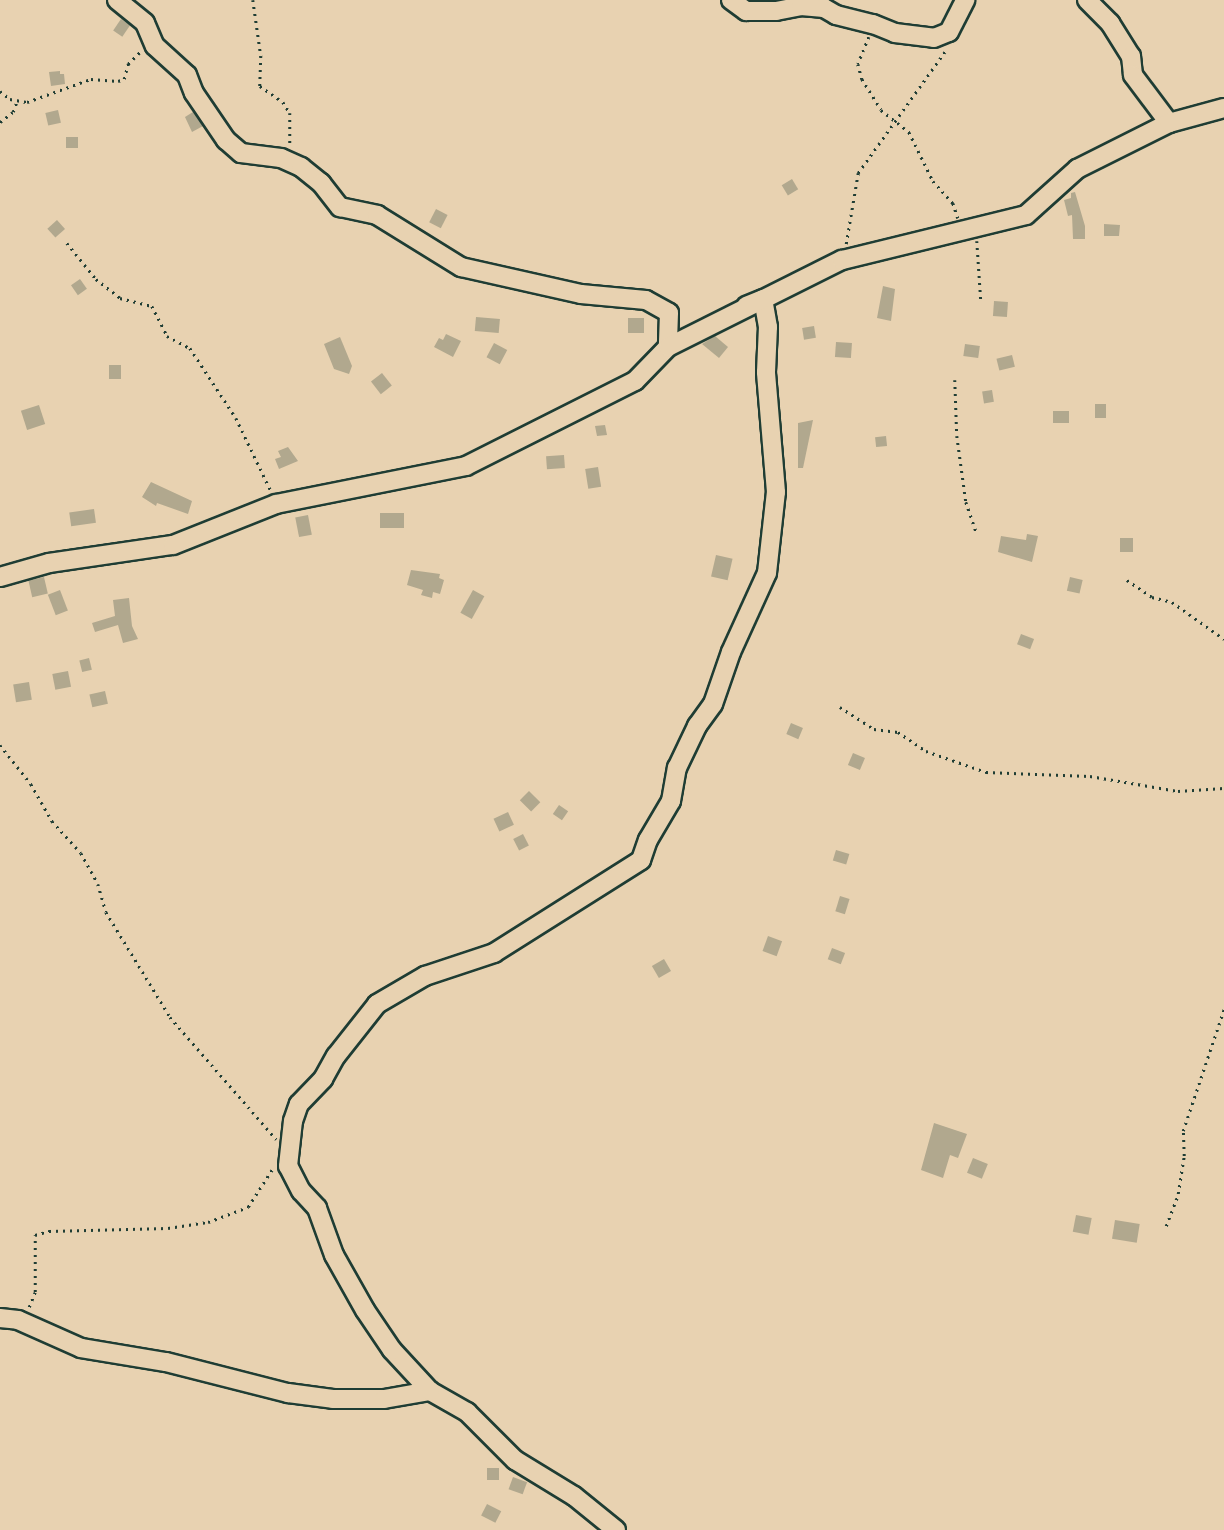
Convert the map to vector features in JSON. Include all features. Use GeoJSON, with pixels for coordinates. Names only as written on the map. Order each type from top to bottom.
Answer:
{"type":"FeatureCollection","features":[{"type":"Feature","properties":{"kind":"street"},"geometry":{"type":"LineString","coordinates":[[117,0],[145,23],[155,46],[187,75],[194,93],[226,141],[241,153],[281,158],[301,167],[321,183],[340,207],[377,215],[461,267],[581,295],[646,300],[669,313],[668,347]]}},
{"type":"Feature","properties":{"kind":"street"},"geometry":{"type":"LineString","coordinates":[[731,0],[746,10],[776,10],[801,6],[824,8],[836,15],[873,24],[895,33],[934,38],[949,33],[965,0]]}},
{"type":"Feature","properties":{"kind":"street"},"geometry":{"type":"LineString","coordinates":[[1087,0],[1110,23],[1131,56],[1133,75],[1169,123]]}},
{"type":"Feature","properties":{"kind":"street"},"geometry":{"type":"LineString","coordinates":[[0,577],[48,563],[173,545],[276,504],[466,466],[635,381],[668,347],[842,260],[969,233],[1026,215],[1077,169],[1169,123],[1224,108]]}},
{"type":"Feature","properties":{"kind":"street"},"geometry":{"type":"LineString","coordinates":[[616,1530],[575,1496],[515,1460],[467,1412],[430,1391],[392,1350],[349,1284],[317,1208],[301,1191],[288,1166],[288,1146],[299,1104],[323,1079],[336,1056],[377,1004],[425,976],[494,953],[641,860],[648,840],[671,801],[677,768],[697,726],[713,704],[731,652],[766,573],[776,492],[766,372],[768,327],[763,299],[746,306]]}},
{"type":"Feature","properties":{"kind":"street"},"geometry":{"type":"LineString","coordinates":[[9,1319],[81,1348],[166,1362],[288,1393],[333,1399],[384,1399],[430,1391]]}},
{"type":"Feature","properties":{"kind":"path"},"geometry":{"type":"LineString","coordinates":[[253,0],[261,56],[260,86],[284,102],[290,113],[289,144],[301,167]]}},
{"type":"Feature","properties":{"kind":"path"},"geometry":{"type":"LineString","coordinates":[[842,260],[858,173],[946,54],[949,33]]}},
{"type":"Feature","properties":{"kind":"path"},"geometry":{"type":"LineString","coordinates":[[869,36],[858,64],[862,79],[881,110],[894,123],[909,132],[933,181],[953,203],[969,233],[981,301]]}},
{"type":"Feature","properties":{"kind":"path"},"geometry":{"type":"LineString","coordinates":[[0,91],[17,101],[27,102],[91,79],[124,79],[128,64],[135,56],[147,46],[155,46]]}},
{"type":"Feature","properties":{"kind":"path"},"geometry":{"type":"LineString","coordinates":[[0,122],[13,112],[17,101]]}},
{"type":"Feature","properties":{"kind":"path"},"geometry":{"type":"LineString","coordinates":[[67,243],[96,279],[120,298],[152,306],[167,336],[190,348],[236,418],[259,460],[276,504]]}},
{"type":"Feature","properties":{"kind":"path"},"geometry":{"type":"LineString","coordinates":[[955,380],[957,436],[966,502],[976,531]]}},
{"type":"Feature","properties":{"kind":"path"},"geometry":{"type":"LineString","coordinates":[[1127,580],[1152,597],[1172,602],[1224,639]]}},
{"type":"Feature","properties":{"kind":"path"},"geometry":{"type":"LineString","coordinates":[[840,707],[874,729],[898,732],[926,751],[986,772],[1090,776],[1178,791],[1224,788]]}},
{"type":"Feature","properties":{"kind":"path"},"geometry":{"type":"LineString","coordinates":[[0,745],[31,784],[52,821],[81,853],[98,884],[106,912],[170,1017],[247,1103],[266,1130],[288,1146],[248,1207],[208,1222],[168,1228],[49,1231],[36,1235],[36,1292],[28,1310],[9,1319]]}},
{"type":"Feature","properties":{"kind":"path"},"geometry":{"type":"LineString","coordinates":[[1166,1226],[1178,1194],[1184,1156],[1183,1131],[1224,1009]]}},
{"type":"Feature","properties":{"kind":"building"},"geometry":{"type":"Polygon","coordinates":[[[121,19],[130,25],[122,37],[113,31],[121,19]]]}},
{"type":"Feature","properties":{"kind":"building"},"geometry":{"type":"Polygon","coordinates":[[[60,71],[60,74],[64,74],[65,84],[51,86],[49,72],[60,71]]]}},
{"type":"Feature","properties":{"kind":"building"},"geometry":{"type":"Polygon","coordinates":[[[58,110],[61,123],[48,126],[45,113],[58,110]]]}},
{"type":"Feature","properties":{"kind":"building"},"geometry":{"type":"Polygon","coordinates":[[[193,112],[203,126],[192,132],[185,117],[193,112]]]}},
{"type":"Feature","properties":{"kind":"building"},"geometry":{"type":"Polygon","coordinates":[[[66,137],[78,137],[78,148],[66,148],[66,137]]]}},
{"type":"Feature","properties":{"kind":"building"},"geometry":{"type":"Polygon","coordinates":[[[792,179],[798,189],[788,195],[782,185],[792,179]]]}},
{"type":"Feature","properties":{"kind":"building"},"geometry":{"type":"Polygon","coordinates":[[[1075,192],[1085,226],[1085,239],[1073,239],[1072,215],[1068,216],[1064,200],[1071,198],[1071,193],[1075,192]]]}},
{"type":"Feature","properties":{"kind":"building"},"geometry":{"type":"Polygon","coordinates":[[[436,209],[448,215],[441,228],[429,222],[436,209]]]}},
{"type":"Feature","properties":{"kind":"building"},"geometry":{"type":"Polygon","coordinates":[[[57,220],[65,229],[55,238],[47,229],[57,220]]]}},
{"type":"Feature","properties":{"kind":"building"},"geometry":{"type":"Polygon","coordinates":[[[1104,224],[1120,225],[1119,236],[1104,236],[1104,224]]]}},
{"type":"Feature","properties":{"kind":"building"},"geometry":{"type":"Polygon","coordinates":[[[80,279],[87,289],[78,295],[71,285],[80,279]]]}},
{"type":"Feature","properties":{"kind":"building"},"geometry":{"type":"Polygon","coordinates":[[[883,286],[895,289],[891,321],[877,318],[883,286]]]}},
{"type":"Feature","properties":{"kind":"building"},"geometry":{"type":"Polygon","coordinates":[[[994,301],[1008,302],[1007,317],[993,316],[994,301]]]}},
{"type":"Feature","properties":{"kind":"building"},"geometry":{"type":"Polygon","coordinates":[[[476,317],[500,319],[499,333],[475,331],[476,317]]]}},
{"type":"Feature","properties":{"kind":"building"},"geometry":{"type":"Polygon","coordinates":[[[628,318],[644,318],[644,333],[628,333],[628,318]]]}},
{"type":"Feature","properties":{"kind":"building"},"geometry":{"type":"Polygon","coordinates":[[[814,326],[816,338],[804,340],[802,328],[814,326]]]}},
{"type":"Feature","properties":{"kind":"building"},"geometry":{"type":"Polygon","coordinates":[[[446,334],[461,341],[453,357],[434,347],[439,338],[443,340],[446,334]]]}},
{"type":"Feature","properties":{"kind":"building"},"geometry":{"type":"Polygon","coordinates":[[[715,336],[728,347],[719,358],[702,344],[715,336]]]}},
{"type":"Feature","properties":{"kind":"building"},"geometry":{"type":"Polygon","coordinates":[[[340,337],[352,366],[349,374],[334,369],[324,344],[340,337]]]}},
{"type":"Feature","properties":{"kind":"building"},"geometry":{"type":"Polygon","coordinates":[[[836,342],[852,343],[851,358],[835,357],[836,342]]]}},
{"type":"Feature","properties":{"kind":"building"},"geometry":{"type":"Polygon","coordinates":[[[494,343],[507,350],[500,364],[486,357],[494,343]]]}},
{"type":"Feature","properties":{"kind":"building"},"geometry":{"type":"Polygon","coordinates":[[[965,344],[980,346],[978,358],[963,356],[965,344]]]}},
{"type":"Feature","properties":{"kind":"building"},"geometry":{"type":"Polygon","coordinates":[[[1012,355],[1015,367],[999,371],[996,359],[1012,355]]]}},
{"type":"Feature","properties":{"kind":"building"},"geometry":{"type":"Polygon","coordinates":[[[109,365],[121,365],[121,379],[109,379],[109,365]]]}},
{"type":"Feature","properties":{"kind":"building"},"geometry":{"type":"Polygon","coordinates":[[[382,373],[392,386],[381,394],[371,382],[382,373]]]}},
{"type":"Feature","properties":{"kind":"building"},"geometry":{"type":"Polygon","coordinates":[[[992,390],[994,402],[984,403],[982,392],[992,390]]]}},
{"type":"Feature","properties":{"kind":"building"},"geometry":{"type":"Polygon","coordinates":[[[1095,404],[1106,404],[1106,418],[1095,418],[1095,404]]]}},
{"type":"Feature","properties":{"kind":"building"},"geometry":{"type":"Polygon","coordinates":[[[39,405],[45,424],[27,430],[21,411],[39,405]]]}},
{"type":"Feature","properties":{"kind":"building"},"geometry":{"type":"Polygon","coordinates":[[[1053,411],[1069,411],[1069,423],[1053,423],[1053,411]]]}},
{"type":"Feature","properties":{"kind":"building"},"geometry":{"type":"Polygon","coordinates":[[[813,420],[803,468],[798,468],[798,423],[813,420]]]}},
{"type":"Feature","properties":{"kind":"building"},"geometry":{"type":"Polygon","coordinates":[[[605,425],[607,435],[597,436],[595,426],[605,425]]]}},
{"type":"Feature","properties":{"kind":"building"},"geometry":{"type":"Polygon","coordinates":[[[886,436],[887,446],[876,447],[875,437],[886,436]]]}},
{"type":"Feature","properties":{"kind":"building"},"geometry":{"type":"Polygon","coordinates":[[[288,447],[298,461],[279,469],[275,459],[281,457],[278,451],[288,447]]]}},
{"type":"Feature","properties":{"kind":"building"},"geometry":{"type":"Polygon","coordinates":[[[564,455],[565,468],[547,469],[546,456],[564,455]]]}},
{"type":"Feature","properties":{"kind":"building"},"geometry":{"type":"Polygon","coordinates":[[[598,467],[601,487],[588,489],[585,469],[598,467]]]}},
{"type":"Feature","properties":{"kind":"building"},"geometry":{"type":"Polygon","coordinates":[[[151,482],[192,501],[188,514],[157,503],[156,506],[142,497],[151,482]]]}},
{"type":"Feature","properties":{"kind":"building"},"geometry":{"type":"Polygon","coordinates":[[[94,509],[96,523],[71,526],[69,512],[94,509]]]}},
{"type":"Feature","properties":{"kind":"building"},"geometry":{"type":"Polygon","coordinates":[[[380,513],[404,513],[404,528],[380,528],[380,513]]]}},
{"type":"Feature","properties":{"kind":"building"},"geometry":{"type":"Polygon","coordinates":[[[308,515],[312,535],[299,537],[295,517],[308,515]]]}},
{"type":"Feature","properties":{"kind":"building"},"geometry":{"type":"Polygon","coordinates":[[[1027,534],[1038,536],[1032,562],[998,552],[1001,536],[1026,540],[1027,534]]]}},
{"type":"Feature","properties":{"kind":"building"},"geometry":{"type":"Polygon","coordinates":[[[1120,538],[1133,538],[1133,552],[1120,552],[1120,538]]]}},
{"type":"Feature","properties":{"kind":"building"},"geometry":{"type":"Polygon","coordinates":[[[716,555],[733,559],[728,580],[711,576],[716,555]]]}},
{"type":"Feature","properties":{"kind":"building"},"geometry":{"type":"Polygon","coordinates":[[[411,570],[440,574],[439,578],[444,580],[440,594],[433,592],[432,598],[421,595],[423,590],[407,585],[411,570]]]}},
{"type":"Feature","properties":{"kind":"building"},"geometry":{"type":"Polygon","coordinates":[[[44,577],[48,594],[32,597],[28,581],[44,577]]]}},
{"type":"Feature","properties":{"kind":"building"},"geometry":{"type":"Polygon","coordinates":[[[1070,577],[1083,580],[1080,594],[1067,591],[1070,577]]]}},
{"type":"Feature","properties":{"kind":"building"},"geometry":{"type":"Polygon","coordinates":[[[60,590],[68,611],[56,615],[48,595],[60,590]]]}},
{"type":"Feature","properties":{"kind":"building"},"geometry":{"type":"Polygon","coordinates":[[[473,590],[484,596],[472,619],[460,613],[473,590]]]}},
{"type":"Feature","properties":{"kind":"building"},"geometry":{"type":"Polygon","coordinates":[[[129,598],[132,626],[138,639],[123,643],[118,625],[95,632],[92,623],[115,616],[113,600],[129,598]]]}},
{"type":"Feature","properties":{"kind":"building"},"geometry":{"type":"Polygon","coordinates":[[[1021,634],[1034,639],[1030,649],[1017,644],[1021,634]]]}},
{"type":"Feature","properties":{"kind":"building"},"geometry":{"type":"Polygon","coordinates":[[[89,658],[92,670],[82,672],[79,660],[89,658]]]}},
{"type":"Feature","properties":{"kind":"building"},"geometry":{"type":"Polygon","coordinates":[[[68,671],[71,687],[55,690],[52,674],[68,671]]]}},
{"type":"Feature","properties":{"kind":"building"},"geometry":{"type":"Polygon","coordinates":[[[29,682],[32,700],[16,702],[13,685],[29,682]]]}},
{"type":"Feature","properties":{"kind":"building"},"geometry":{"type":"Polygon","coordinates":[[[105,691],[108,704],[92,707],[89,695],[105,691]]]}},
{"type":"Feature","properties":{"kind":"building"},"geometry":{"type":"Polygon","coordinates":[[[791,723],[803,728],[798,739],[786,734],[791,723]]]}},
{"type":"Feature","properties":{"kind":"building"},"geometry":{"type":"Polygon","coordinates":[[[853,753],[865,758],[860,770],[848,765],[853,753]]]}},
{"type":"Feature","properties":{"kind":"building"},"geometry":{"type":"Polygon","coordinates":[[[529,791],[540,802],[531,812],[520,800],[529,791]]]}},
{"type":"Feature","properties":{"kind":"building"},"geometry":{"type":"Polygon","coordinates":[[[559,805],[568,811],[562,820],[553,814],[559,805]]]}},
{"type":"Feature","properties":{"kind":"building"},"geometry":{"type":"Polygon","coordinates":[[[508,812],[514,825],[499,831],[493,819],[508,812]]]}},
{"type":"Feature","properties":{"kind":"building"},"geometry":{"type":"Polygon","coordinates":[[[523,834],[529,846],[519,851],[513,839],[523,834]]]}},
{"type":"Feature","properties":{"kind":"building"},"geometry":{"type":"Polygon","coordinates":[[[836,850],[849,854],[846,865],[833,861],[836,850]]]}},
{"type":"Feature","properties":{"kind":"building"},"geometry":{"type":"Polygon","coordinates":[[[840,896],[850,899],[845,914],[835,911],[840,896]]]}},
{"type":"Feature","properties":{"kind":"building"},"geometry":{"type":"Polygon","coordinates":[[[768,936],[782,941],[777,956],[763,951],[768,936]]]}},
{"type":"Feature","properties":{"kind":"building"},"geometry":{"type":"Polygon","coordinates":[[[832,948],[845,953],[841,964],[828,959],[832,948]]]}},
{"type":"Feature","properties":{"kind":"building"},"geometry":{"type":"Polygon","coordinates":[[[664,959],[671,971],[659,978],[652,966],[664,959]]]}},
{"type":"Feature","properties":{"kind":"building"},"geometry":{"type":"Polygon","coordinates":[[[934,1123],[967,1134],[958,1158],[950,1155],[943,1178],[921,1170],[934,1123]]]}},
{"type":"Feature","properties":{"kind":"building"},"geometry":{"type":"Polygon","coordinates":[[[973,1158],[988,1164],[982,1179],[967,1173],[973,1158]]]}},
{"type":"Feature","properties":{"kind":"building"},"geometry":{"type":"Polygon","coordinates":[[[1076,1215],[1092,1218],[1088,1235],[1073,1232],[1076,1215]]]}},
{"type":"Feature","properties":{"kind":"building"},"geometry":{"type":"Polygon","coordinates":[[[1115,1220],[1140,1224],[1137,1243],[1112,1239],[1115,1220]]]}},
{"type":"Feature","properties":{"kind":"building"},"geometry":{"type":"Polygon","coordinates":[[[487,1468],[499,1468],[499,1480],[487,1480],[487,1468]]]}},
{"type":"Feature","properties":{"kind":"building"},"geometry":{"type":"Polygon","coordinates":[[[513,1477],[527,1482],[523,1494],[509,1489],[513,1477]]]}},
{"type":"Feature","properties":{"kind":"building"},"geometry":{"type":"Polygon","coordinates":[[[487,1504],[501,1511],[495,1523],[481,1516],[487,1504]]]}}]}
